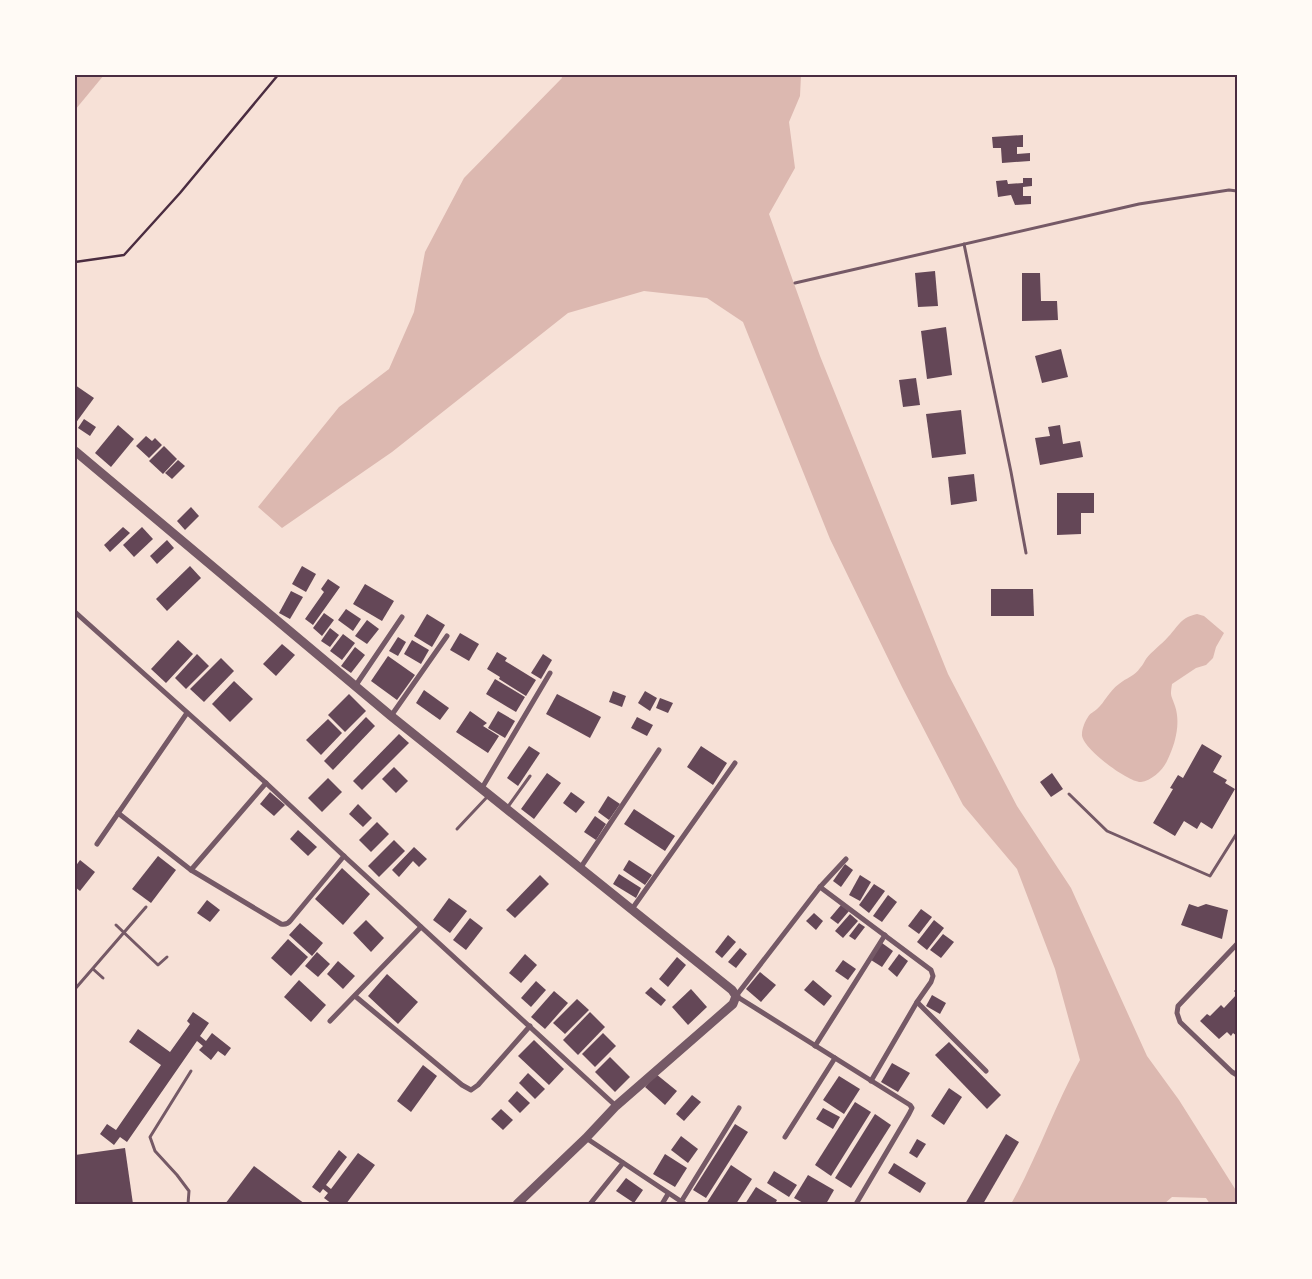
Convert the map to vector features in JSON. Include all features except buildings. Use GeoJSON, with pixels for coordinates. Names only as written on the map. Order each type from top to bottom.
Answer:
{"type":"FeatureCollection","features":[{"type":"Feature","properties":{"kind":"street"},"geometry":{"type":"LineString","coordinates":[[75,451],[392,716],[581,867],[732,990],[736,996],[909,1104],[912,1108],[856,1204]]}},
{"type":"Feature","properties":{"kind":"street"},"geometry":{"type":"LineString","coordinates":[[75,612],[266,783],[616,1106]]}},
{"type":"Feature","properties":{"kind":"street"},"geometry":{"type":"LineString","coordinates":[[356,686],[402,617]]}},
{"type":"Feature","properties":{"kind":"street"},"geometry":{"type":"LineString","coordinates":[[392,716],[447,636]]}},
{"type":"Feature","properties":{"kind":"street"},"geometry":{"type":"LineString","coordinates":[[486,791],[550,672]]}},
{"type":"Feature","properties":{"kind":"street"},"geometry":{"type":"LineString","coordinates":[[97,844],[187,713]]}},
{"type":"Feature","properties":{"kind":"street"},"geometry":{"type":"LineString","coordinates":[[581,867],[659,750]]}},
{"type":"Feature","properties":{"kind":"street"},"geometry":{"type":"LineString","coordinates":[[632,909],[735,763]]}},
{"type":"Feature","properties":{"kind":"street"},"geometry":{"type":"LineString","coordinates":[[191,870],[266,783]]}},
{"type":"Feature","properties":{"kind":"street"},"geometry":{"type":"LineString","coordinates":[[118,814],[191,870],[284,925],[291,920],[344,856]]}},
{"type":"Feature","properties":{"kind":"street"},"geometry":{"type":"LineString","coordinates":[[517,1204],[586,1138],[616,1106],[733,1004],[736,996],[820,887],[846,858]]}},
{"type":"Feature","properties":{"kind":"street"},"geometry":{"type":"LineString","coordinates":[[820,887],[931,970],[933,976],[871,1081]]}},
{"type":"Feature","properties":{"kind":"street"},"geometry":{"type":"LineString","coordinates":[[330,1021],[422,927]]}},
{"type":"Feature","properties":{"kind":"street"},"geometry":{"type":"LineString","coordinates":[[814,1046],[886,935]]}},
{"type":"Feature","properties":{"kind":"street"},"geometry":{"type":"LineString","coordinates":[[1237,944],[1178,1006],[1177,1013],[1180,1022],[1237,1075]]}},
{"type":"Feature","properties":{"kind":"street"},"geometry":{"type":"LineString","coordinates":[[355,996],[470,1090],[478,1085],[530,1026]]}},
{"type":"Feature","properties":{"kind":"street"},"geometry":{"type":"LineString","coordinates":[[917,1002],[986,1071]]}},
{"type":"Feature","properties":{"kind":"street"},"geometry":{"type":"LineString","coordinates":[[785,1137],[835,1058]]}},
{"type":"Feature","properties":{"kind":"street"},"geometry":{"type":"LineString","coordinates":[[586,1138],[683,1203],[739,1108]]}},
{"type":"Feature","properties":{"kind":"street"},"geometry":{"type":"LineString","coordinates":[[590,1204],[623,1163]]}},
{"type":"Feature","properties":{"kind":"street"},"geometry":{"type":"LineString","coordinates":[[662,1204],[668,1194]]}},
{"type":"Feature","properties":{"kind":"lane"},"geometry":{"type":"LineString","coordinates":[[795,283],[1139,204],[1229,190],[1237,191]]}},
{"type":"Feature","properties":{"kind":"lane"},"geometry":{"type":"LineString","coordinates":[[964,244],[1026,552]]}},
{"type":"Feature","properties":{"kind":"lane"},"geometry":{"type":"LineString","coordinates":[[507,808],[530,776]]}},
{"type":"Feature","properties":{"kind":"lane"},"geometry":{"type":"LineString","coordinates":[[457,829],[486,791]]}},
{"type":"Feature","properties":{"kind":"lane"},"geometry":{"type":"LineString","coordinates":[[1069,794],[1107,831],[1210,876],[1237,833]]}},
{"type":"Feature","properties":{"kind":"lane"},"geometry":{"type":"LineString","coordinates":[[75,990],[146,907]]}},
{"type":"Feature","properties":{"kind":"lane"},"geometry":{"type":"LineString","coordinates":[[116,925],[158,965],[167,958]]}},
{"type":"Feature","properties":{"kind":"lane"},"geometry":{"type":"LineString","coordinates":[[93,969],[103,978]]}},
{"type":"Feature","properties":{"kind":"lane"},"geometry":{"type":"LineString","coordinates":[[188,1204],[189,1191],[155,1151],[150,1137],[191,1071]]}},
{"type":"Feature","properties":{"kind":"path"},"geometry":{"type":"LineString","coordinates":[[75,262],[124,255],[180,193],[278,75]]}},
{"type":"Feature","properties":{"kind":"shaded area"},"geometry":{"type":"Polygon","coordinates":[[[75,75],[104,75],[75,110],[75,75]]]}},
{"type":"Feature","properties":{"kind":"shaded area"},"geometry":{"type":"Polygon","coordinates":[[[561,75],[801,75],[800,96],[789,122],[795,168],[769,214],[820,356],[948,674],[1017,806],[1071,888],[1147,1056],[1179,1100],[1237,1192],[1237,1204],[1210,1204],[1206,1198],[1172,1197],[1164,1204],[1011,1204],[1080,1060],[1055,969],[1017,869],[963,805],[902,687],[830,539],[743,322],[707,298],[644,291],[568,313],[392,452],[282,528],[258,507],[339,407],[389,369],[414,312],[425,252],[464,178],[562,78],[561,75]]]}},
{"type":"Feature","properties":{"kind":"shaded area"},"geometry":{"type":"Polygon","coordinates":[[[1197,614],[1204,616],[1224,633],[1216,647],[1213,658],[1206,665],[1196,668],[1172,684],[1171,695],[1177,713],[1177,727],[1172,748],[1160,771],[1149,780],[1135,781],[1106,763],[1089,747],[1083,740],[1084,725],[1089,716],[1100,706],[1112,690],[1138,671],[1148,656],[1181,622],[1197,614]]]}}]}
